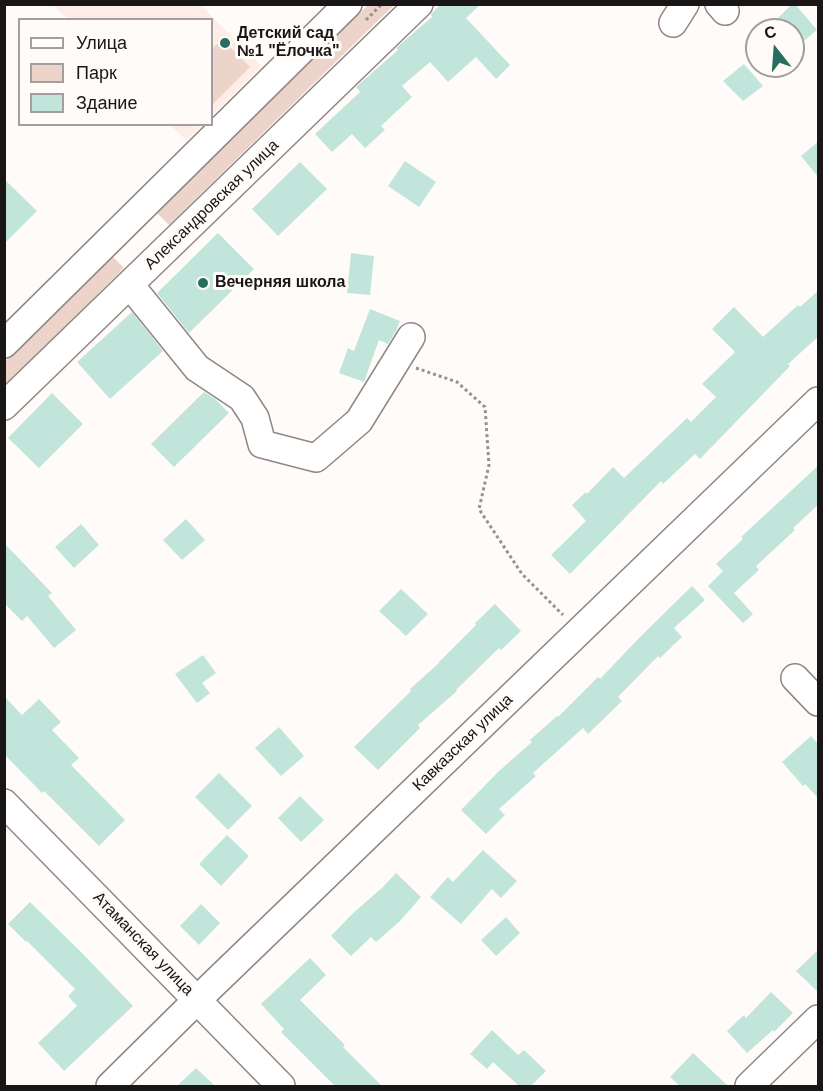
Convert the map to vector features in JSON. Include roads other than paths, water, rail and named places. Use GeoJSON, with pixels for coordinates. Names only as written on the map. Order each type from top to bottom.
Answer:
{"type":"FeatureCollection","features":[{"type":"Feature","properties":{"kind":"street"},"geometry":{"type":"LineString","coordinates":[[4,344],[348,4]]}},
{"type":"Feature","properties":{"kind":"street","name":"Александровская улица"},"geometry":{"type":"LineString","coordinates":[[4,406],[419,4]]}},
{"type":"Feature","properties":{"kind":"street"},"geometry":{"type":"LineString","coordinates":[[130,285],[197,368],[242,398],[255,418],[262,444],[316,458],[359,422],[411,338]]}},
{"type":"Feature","properties":{"kind":"street","name":"Кавказская улица"},"geometry":{"type":"LineString","coordinates":[[110,1086],[819,401]]}},
{"type":"Feature","properties":{"kind":"street"},"geometry":{"type":"LineString","coordinates":[[795,678],[819,702]]}},
{"type":"Feature","properties":{"kind":"street","name":"Атаманская улица"},"geometry":{"type":"LineString","coordinates":[[4,803],[281,1086]]}},
{"type":"Feature","properties":{"kind":"street"},"geometry":{"type":"LineString","coordinates":[[749,1086],[819,1019]]}},
{"type":"Feature","properties":{"kind":"place","name":"Детский сад №1 \"Ёлочка\""},"geometry":{"type":"Point","coordinates":[225,43]}},
{"type":"Feature","properties":{"kind":"place","name":"Вечерняя школа"},"geometry":{"type":"Point","coordinates":[203,283]}}]}
